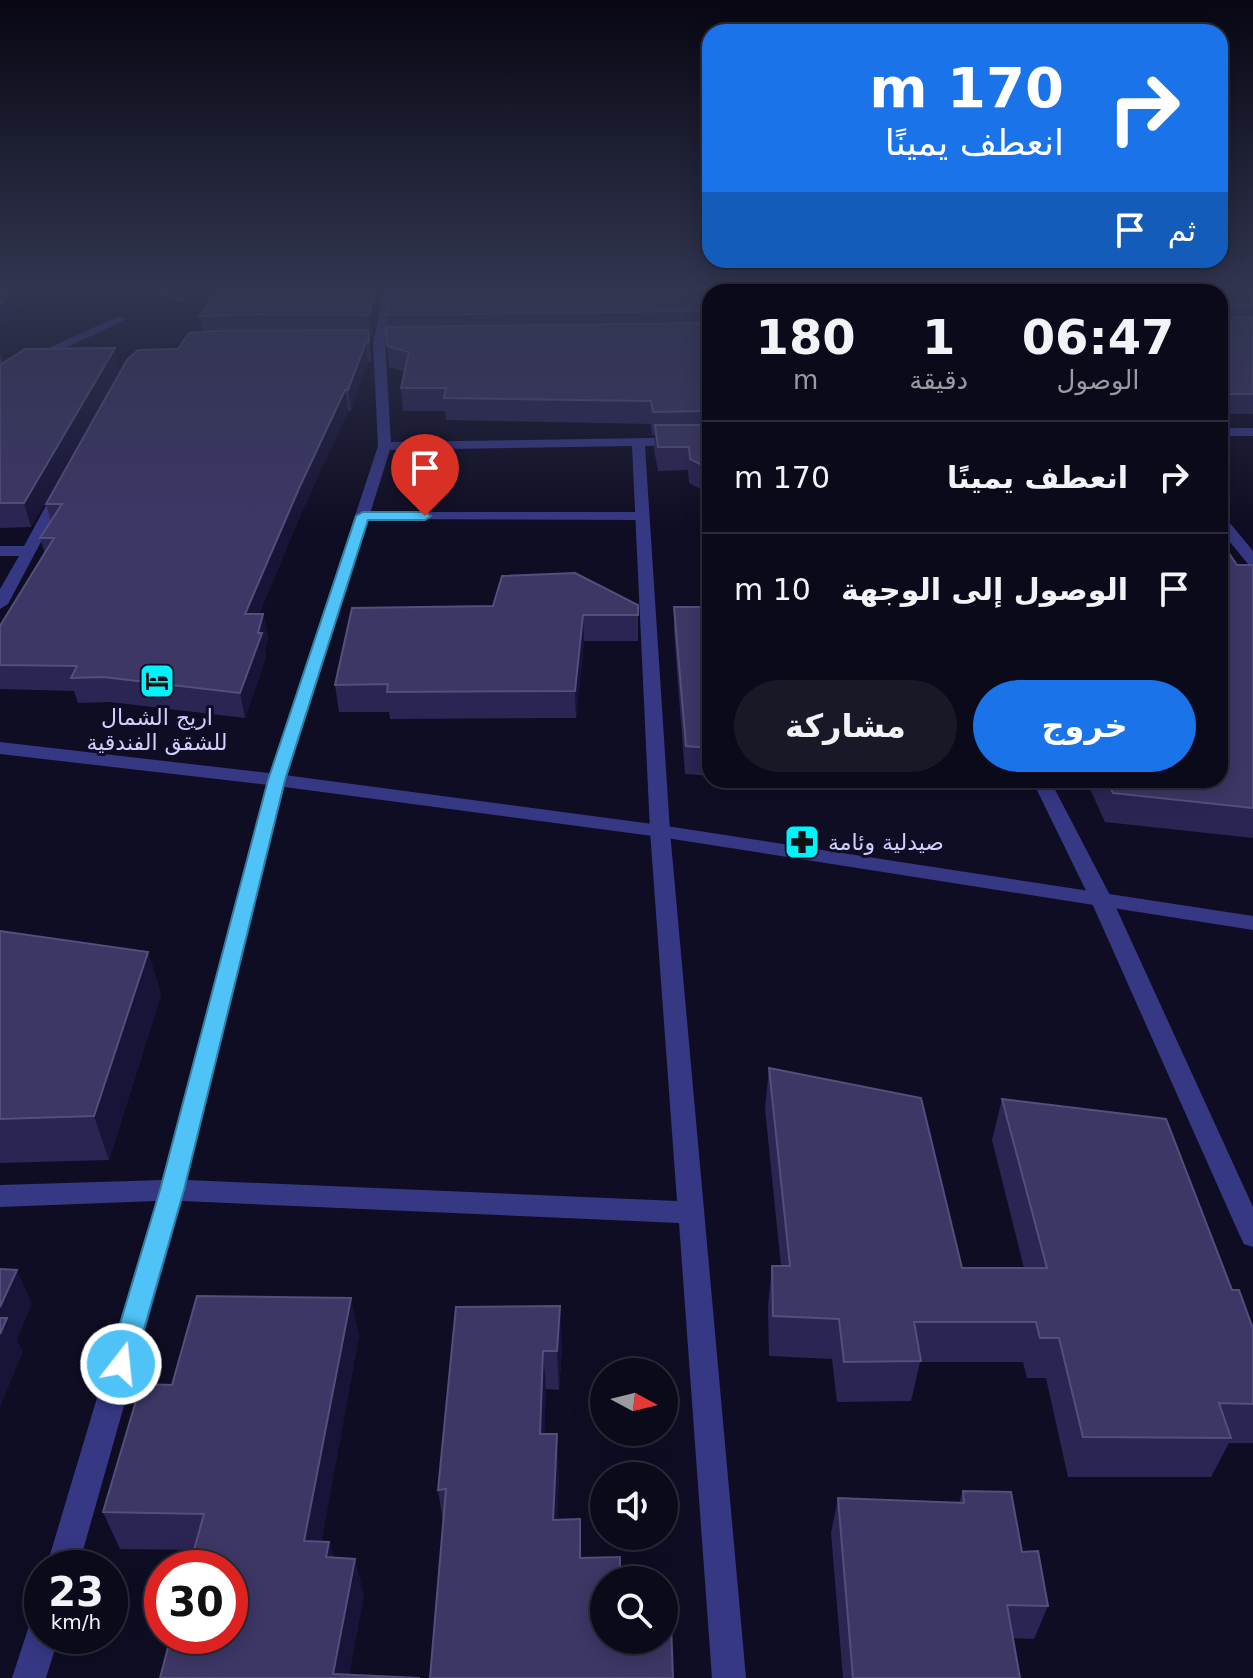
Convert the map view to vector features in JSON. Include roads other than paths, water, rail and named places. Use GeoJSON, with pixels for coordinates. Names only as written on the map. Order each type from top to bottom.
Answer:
{"type":"FeatureCollection","features":[{"type":"Feature","properties":{"kind":"street"},"geometry":{"type":"LineString","coordinates":[[0,384],[23,368]]}},
{"type":"Feature","properties":{"kind":"street"},"geometry":{"type":"LineString","coordinates":[[67,1550],[172,1190],[277,780],[385,446],[381,368]]}},
{"type":"Feature","properties":{"kind":"street"},"geometry":{"type":"LineString","coordinates":[[1228,432],[1253,432]]}},
{"type":"Feature","properties":{"kind":"street"},"geometry":{"type":"LineString","coordinates":[[385,446],[702,441]]}},
{"type":"Feature","properties":{"kind":"street"},"geometry":{"type":"LineString","coordinates":[[638,443],[660,831],[729,1678]]}},
{"type":"Feature","properties":{"kind":"street"},"geometry":{"type":"LineString","coordinates":[[0,604],[65,484]]}},
{"type":"Feature","properties":{"kind":"street"},"geometry":{"type":"LineString","coordinates":[[363,516],[642,516]]}},
{"type":"Feature","properties":{"kind":"street"},"geometry":{"type":"LineString","coordinates":[[1228,530],[1253,561]]}},
{"type":"Feature","properties":{"kind":"street"},"geometry":{"type":"LineString","coordinates":[[0,551],[29,551]]}},
{"type":"Feature","properties":{"kind":"street"},"geometry":{"type":"LineString","coordinates":[[0,748],[277,780],[660,831],[1253,923]]}},
{"type":"Feature","properties":{"kind":"street"},"geometry":{"type":"LineString","coordinates":[[1045,788],[1102,901],[1253,1236]]}},
{"type":"Feature","properties":{"kind":"street"},"geometry":{"type":"LineString","coordinates":[[0,1196],[172,1190],[691,1213]]}},
{"type":"Feature","properties":{"kind":"street"},"geometry":{"type":"LineString","coordinates":[[29,1678],[36,1654]]}},
{"type":"Feature","properties":{"kind":"place","name":"اريج الشمال للشقق الفندقية"},"geometry":{"type":"Point","coordinates":[157,681]}},
{"type":"Feature","properties":{"kind":"place","name":"صيدلية وئامة"},"geometry":{"type":"Point","coordinates":[802,842]}}]}
